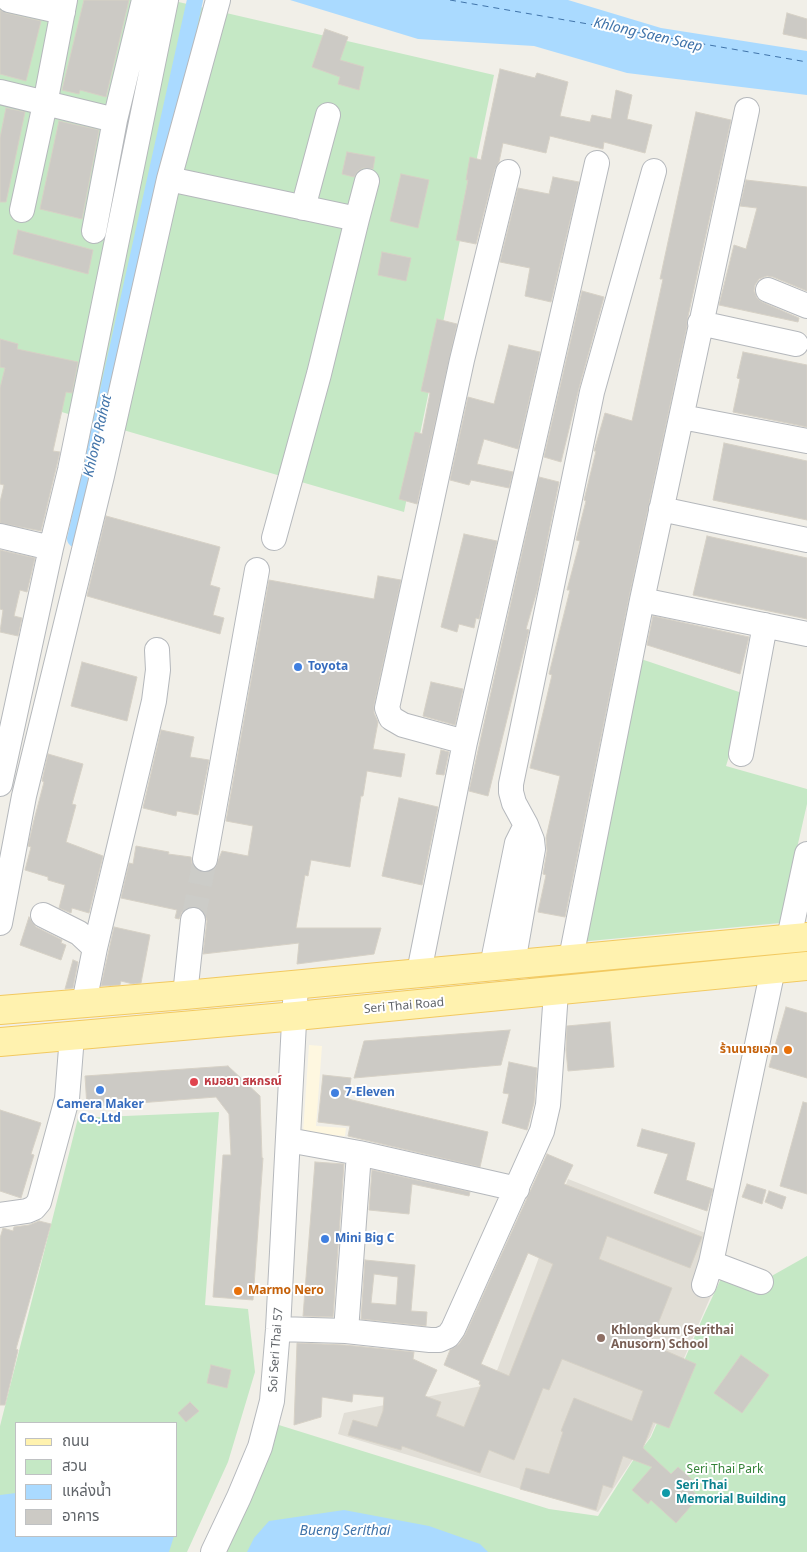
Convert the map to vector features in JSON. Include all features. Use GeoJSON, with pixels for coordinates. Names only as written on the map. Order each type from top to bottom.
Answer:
{"type":"FeatureCollection","features":[{"type":"Feature","properties":{"kind":"main road"},"geometry":{"type":"LineString","coordinates":[[0,1010],[185,995],[798,937]]}},
{"type":"Feature","properties":{"kind":"main road","name":"Seri Thai Road"},"geometry":{"type":"LineString","coordinates":[[0,1042],[556,992],[807,966]]}},
{"type":"Feature","properties":{"kind":"street"},"geometry":{"type":"LineString","coordinates":[[9,0],[64,6],[22,210]]}},
{"type":"Feature","properties":{"kind":"street"},"geometry":{"type":"LineString","coordinates":[[94,231],[114,120],[144,0]]}},
{"type":"Feature","properties":{"kind":"street"},"geometry":{"type":"LineString","coordinates":[[0,923],[87,473],[166,0]]}},
{"type":"Feature","properties":{"kind":"street"},"geometry":{"type":"LineString","coordinates":[[0,784],[51,548],[87,473],[218,0]]}},
{"type":"Feature","properties":{"kind":"street"},"geometry":{"type":"LineString","coordinates":[[0,92],[114,120]]}},
{"type":"Feature","properties":{"kind":"street"},"geometry":{"type":"LineString","coordinates":[[571,958],[642,600],[747,110]]}},
{"type":"Feature","properties":{"kind":"street"},"geometry":{"type":"LineString","coordinates":[[303,208],[328,115]]}},
{"type":"Feature","properties":{"kind":"street"},"geometry":{"type":"LineString","coordinates":[[419,972],[465,742],[597,163]]}},
{"type":"Feature","properties":{"kind":"street"},"geometry":{"type":"LineString","coordinates":[[502,965],[512,916],[534,849],[526,825],[514,803],[511,784],[592,392],[654,170]]}},
{"type":"Feature","properties":{"kind":"street"},"geometry":{"type":"LineString","coordinates":[[465,742],[403,725],[391,718],[387,708],[462,360],[508,172]]}},
{"type":"Feature","properties":{"kind":"street"},"geometry":{"type":"LineString","coordinates":[[169,179],[356,219]]}},
{"type":"Feature","properties":{"kind":"street"},"geometry":{"type":"LineString","coordinates":[[274,538],[319,374],[356,219],[367,181]]}},
{"type":"Feature","properties":{"kind":"street"},"geometry":{"type":"LineString","coordinates":[[768,290],[807,306]]}},
{"type":"Feature","properties":{"kind":"street"},"geometry":{"type":"LineString","coordinates":[[700,323],[796,344]]}},
{"type":"Feature","properties":{"kind":"street"},"geometry":{"type":"LineString","coordinates":[[682,417],[807,441]]}},
{"type":"Feature","properties":{"kind":"street"},"geometry":{"type":"LineString","coordinates":[[661,509],[807,540]]}},
{"type":"Feature","properties":{"kind":"street"},"geometry":{"type":"LineString","coordinates":[[0,536],[51,548]]}},
{"type":"Feature","properties":{"kind":"street"},"geometry":{"type":"LineString","coordinates":[[205,859],[257,570]]}},
{"type":"Feature","properties":{"kind":"street"},"geometry":{"type":"LineString","coordinates":[[642,600],[807,634]]}},
{"type":"Feature","properties":{"kind":"street"},"geometry":{"type":"LineString","coordinates":[[741,754],[764,625]]}},
{"type":"Feature","properties":{"kind":"street"},"geometry":{"type":"LineString","coordinates":[[84,1003],[95,948],[154,701],[158,670],[157,650]]}},
{"type":"Feature","properties":{"kind":"street"},"geometry":{"type":"LineString","coordinates":[[798,937],[807,854]]}},
{"type":"Feature","properties":{"kind":"street"},"geometry":{"type":"LineString","coordinates":[[43,915],[80,932],[95,948]]}},
{"type":"Feature","properties":{"kind":"street"},"geometry":{"type":"LineString","coordinates":[[185,995],[193,920]]}},
{"type":"Feature","properties":{"kind":"street"},"geometry":{"type":"LineString","coordinates":[[704,1285],[711,1263],[773,969]]}},
{"type":"Feature","properties":{"kind":"street","name":"Soi Seri Thai 57"},"geometry":{"type":"LineString","coordinates":[[213,1552],[240,1497],[262,1438],[272,1401],[278,1329],[296,1016],[296,984]]}},
{"type":"Feature","properties":{"kind":"street"},"geometry":{"type":"LineString","coordinates":[[278,1329],[346,1331],[430,1340],[439,1340],[448,1336],[453,1329],[542,1131],[548,1105],[556,992]]}},
{"type":"Feature","properties":{"kind":"street"},"geometry":{"type":"LineString","coordinates":[[0,1215],[27,1211],[34,1208],[39,1202],[67,1099],[72,1036]]}},
{"type":"Feature","properties":{"kind":"street"},"geometry":{"type":"LineString","coordinates":[[288,1140],[359,1152],[517,1189]]}},
{"type":"Feature","properties":{"kind":"street"},"geometry":{"type":"LineString","coordinates":[[346,1331],[359,1152]]}},
{"type":"Feature","properties":{"kind":"street"},"geometry":{"type":"LineString","coordinates":[[711,1263],[761,1282]]}},
{"type":"Feature","properties":{"kind":"shaded area"},"geometry":{"type":"Polygon","coordinates":[[[309,1045],[322,1046],[316,1126],[346,1128],[345,1136],[303,1133],[309,1045]]]}},
{"type":"Feature","properties":{"kind":"shaded area","name":"Khlongkum (Serithai Anusorn) School"},"geometry":{"type":"Polygon","coordinates":[[[568,1179],[708,1234],[713,1291],[650,1437],[598,1512],[338,1434],[344,1413],[492,1384],[568,1179]]]}},
{"type":"Feature","properties":{"kind":"green space"},"geometry":{"type":"Polygon","coordinates":[[[0,0],[170,0],[494,75],[404,512],[0,394],[0,0]]]}},
{"type":"Feature","properties":{"kind":"green space"},"geometry":{"type":"Polygon","coordinates":[[[638,658],[748,695],[726,766],[807,789],[807,804],[780,923],[579,942],[638,658]]]}},
{"type":"Feature","properties":{"kind":"green space"},"geometry":{"type":"Polygon","coordinates":[[[219,1112],[205,1305],[248,1309],[255,1372],[228,1462],[187,1552],[0,1552],[0,1426],[78,1118],[219,1112]]]}},
{"type":"Feature","properties":{"kind":"green space","name":"Seri Thai Park"},"geometry":{"type":"Polygon","coordinates":[[[807,1256],[807,1552],[205,1552],[266,1421],[549,1509],[598,1516],[632,1462],[651,1437],[725,1270],[761,1282],[807,1256]]]}},
{"type":"Feature","properties":{"kind":"water","name":"Khlong Saen Saep"},"geometry":{"type":"Polygon","coordinates":[[[290,0],[568,0],[661,28],[807,51],[807,95],[627,73],[534,46],[418,39],[290,0]]]}},
{"type":"Feature","properties":{"kind":"water"},"geometry":{"type":"Polygon","coordinates":[[[15,1493],[15,1537],[174,1537],[169,1552],[0,1552],[0,1495],[15,1493]]]}},
{"type":"Feature","properties":{"kind":"water","name":"Bueng Serithai"},"geometry":{"type":"Polygon","coordinates":[[[344,1510],[429,1526],[480,1544],[488,1552],[247,1552],[254,1538],[269,1521],[344,1510]]]}},
{"type":"Feature","properties":{"kind":"building"},"geometry":{"type":"Polygon","coordinates":[[[84,0],[129,0],[106,97],[80,90],[79,94],[62,90],[84,0]]]}},
{"type":"Feature","properties":{"kind":"building"},"geometry":{"type":"Polygon","coordinates":[[[0,10],[41,21],[26,81],[0,74],[0,10]]]}},
{"type":"Feature","properties":{"kind":"building"},"geometry":{"type":"Polygon","coordinates":[[[787,13],[807,19],[807,39],[783,34],[787,13]]]}},
{"type":"Feature","properties":{"kind":"building"},"geometry":{"type":"Polygon","coordinates":[[[325,29],[348,37],[340,60],[364,67],[359,90],[338,84],[340,77],[312,67],[325,29]]]}},
{"type":"Feature","properties":{"kind":"building"},"geometry":{"type":"Polygon","coordinates":[[[500,69],[535,78],[537,73],[568,82],[560,116],[590,122],[592,115],[611,119],[616,90],[632,95],[627,119],[652,125],[645,153],[604,142],[603,149],[550,136],[546,153],[503,143],[476,244],[456,240],[468,180],[466,180],[470,157],[481,160],[500,69]]]}},
{"type":"Feature","properties":{"kind":"building"},"geometry":{"type":"Polygon","coordinates":[[[6,108],[25,112],[6,202],[0,202],[0,138],[6,108]]]}},
{"type":"Feature","properties":{"kind":"building"},"geometry":{"type":"Polygon","coordinates":[[[696,112],[731,120],[629,597],[565,917],[538,912],[546,875],[543,874],[547,851],[546,838],[560,776],[530,768],[552,675],[549,674],[570,590],[567,590],[580,541],[576,540],[586,501],[584,500],[596,451],[594,451],[605,413],[632,421],[663,279],[660,279],[696,112]]]}},
{"type":"Feature","properties":{"kind":"building"},"geometry":{"type":"Polygon","coordinates":[[[59,121],[99,130],[82,219],[40,209],[59,121]]]}},
{"type":"Feature","properties":{"kind":"building"},"geometry":{"type":"Polygon","coordinates":[[[347,152],[375,157],[373,169],[363,168],[354,177],[342,174],[347,152]]]}},
{"type":"Feature","properties":{"kind":"building"},"geometry":{"type":"Polygon","coordinates":[[[401,174],[429,180],[418,228],[390,221],[401,174]]]}},
{"type":"Feature","properties":{"kind":"building"},"geometry":{"type":"Polygon","coordinates":[[[553,177],[579,182],[551,302],[525,296],[530,268],[500,262],[518,188],[549,194],[553,177]]]}},
{"type":"Feature","properties":{"kind":"building"},"geometry":{"type":"Polygon","coordinates":[[[746,180],[807,187],[807,291],[767,276],[759,279],[754,291],[757,298],[762,302],[799,318],[798,322],[719,305],[734,245],[746,249],[757,208],[740,206],[746,180]]]}},
{"type":"Feature","properties":{"kind":"building"},"geometry":{"type":"Polygon","coordinates":[[[18,230],[93,250],[88,274],[13,254],[18,230]]]}},
{"type":"Feature","properties":{"kind":"building"},"geometry":{"type":"Polygon","coordinates":[[[382,252],[411,258],[406,281],[378,275],[382,252]]]}},
{"type":"Feature","properties":{"kind":"building"},"geometry":{"type":"Polygon","coordinates":[[[582,291],[604,297],[561,462],[544,457],[582,291]]]}},
{"type":"Feature","properties":{"kind":"building"},"geometry":{"type":"Polygon","coordinates":[[[437,319],[457,324],[417,504],[399,499],[415,432],[422,434],[430,393],[421,391],[437,319]]]}},
{"type":"Feature","properties":{"kind":"building"},"geometry":{"type":"Polygon","coordinates":[[[0,339],[18,344],[17,349],[78,362],[72,393],[66,392],[53,451],[60,452],[41,531],[0,523],[0,502],[4,485],[0,484],[0,388],[5,368],[0,367],[0,339]]]}},
{"type":"Feature","properties":{"kind":"building"},"geometry":{"type":"Polygon","coordinates":[[[509,345],[540,352],[518,449],[484,439],[477,464],[513,472],[509,488],[471,480],[469,485],[450,480],[468,397],[494,404],[509,345]]]}},
{"type":"Feature","properties":{"kind":"building"},"geometry":{"type":"Polygon","coordinates":[[[743,352],[807,365],[807,427],[733,412],[740,379],[737,378],[743,352]]]}},
{"type":"Feature","properties":{"kind":"building"},"geometry":{"type":"Polygon","coordinates":[[[724,443],[807,461],[807,520],[713,500],[724,443]]]}},
{"type":"Feature","properties":{"kind":"building"},"geometry":{"type":"Polygon","coordinates":[[[539,477],[559,482],[537,591],[526,629],[529,630],[488,796],[469,791],[539,477]]]}},
{"type":"Feature","properties":{"kind":"building"},"geometry":{"type":"Polygon","coordinates":[[[106,516],[220,547],[210,585],[220,588],[213,615],[224,618],[220,634],[87,596],[106,516]]]}},
{"type":"Feature","properties":{"kind":"building"},"geometry":{"type":"Polygon","coordinates":[[[464,534],[497,541],[479,619],[476,618],[474,628],[459,624],[457,632],[441,627],[464,534]]]}},
{"type":"Feature","properties":{"kind":"building"},"geometry":{"type":"Polygon","coordinates":[[[707,536],[807,558],[807,619],[693,595],[707,536]]]}},
{"type":"Feature","properties":{"kind":"building"},"geometry":{"type":"Polygon","coordinates":[[[0,550],[35,558],[27,592],[20,590],[14,616],[22,618],[18,636],[0,632],[3,610],[0,609],[0,550]]]}},
{"type":"Feature","properties":{"kind":"building"},"geometry":{"type":"Polygon","coordinates":[[[378,576],[401,580],[374,705],[374,713],[378,722],[373,749],[405,754],[401,777],[367,771],[363,796],[361,796],[350,867],[311,860],[308,876],[305,875],[296,928],[381,928],[374,954],[297,964],[299,943],[203,954],[207,921],[201,909],[194,906],[187,908],[182,912],[179,919],[175,918],[177,910],[121,898],[129,863],[133,864],[136,846],[169,852],[168,854],[191,857],[192,864],[203,873],[210,872],[215,868],[222,851],[248,856],[253,826],[226,821],[269,580],[374,599],[378,576]]]}},
{"type":"Feature","properties":{"kind":"building"},"geometry":{"type":"Polygon","coordinates":[[[653,616],[749,637],[740,674],[647,645],[653,616]]]}},
{"type":"Feature","properties":{"kind":"building"},"geometry":{"type":"Polygon","coordinates":[[[82,662],[137,677],[127,721],[71,706],[82,662]]]}},
{"type":"Feature","properties":{"kind":"building"},"geometry":{"type":"Polygon","coordinates":[[[431,682],[463,689],[455,725],[423,716],[431,682]]]}},
{"type":"Feature","properties":{"kind":"building"},"geometry":{"type":"Polygon","coordinates":[[[161,730],[194,737],[190,757],[209,760],[198,815],[177,811],[176,816],[143,808],[161,730]]]}},
{"type":"Feature","properties":{"kind":"building"},"geometry":{"type":"Polygon","coordinates":[[[441,750],[449,752],[444,775],[436,774],[441,750]]]}},
{"type":"Feature","properties":{"kind":"building"},"geometry":{"type":"Polygon","coordinates":[[[48,754],[83,764],[72,804],[76,805],[66,842],[103,856],[89,913],[72,908],[71,913],[59,908],[65,885],[48,880],[48,877],[25,870],[31,847],[28,846],[44,782],[42,781],[48,754]]]}},
{"type":"Feature","properties":{"kind":"building"},"geometry":{"type":"Polygon","coordinates":[[[399,798],[438,807],[422,885],[382,876],[399,798]]]}},
{"type":"Feature","properties":{"kind":"building"},"geometry":{"type":"Polygon","coordinates":[[[29,917],[36,927],[62,940],[61,943],[66,945],[61,960],[20,945],[29,917]]]}},
{"type":"Feature","properties":{"kind":"building"},"geometry":{"type":"Polygon","coordinates":[[[114,927],[150,935],[141,983],[133,984],[121,981],[120,985],[101,986],[114,927]]]}},
{"type":"Feature","properties":{"kind":"building"},"geometry":{"type":"Polygon","coordinates":[[[73,960],[78,962],[73,988],[65,989],[73,960]]]}},
{"type":"Feature","properties":{"kind":"building","name":"ร้านนายเอก"},"geometry":{"type":"Polygon","coordinates":[[[786,1007],[807,1013],[807,1078],[769,1067],[786,1007]]]}},
{"type":"Feature","properties":{"kind":"building"},"geometry":{"type":"Polygon","coordinates":[[[610,1022],[614,1067],[568,1071],[566,1050],[567,1026],[610,1022]]]}},
{"type":"Feature","properties":{"kind":"building"},"geometry":{"type":"Polygon","coordinates":[[[510,1030],[501,1065],[354,1078],[364,1041],[510,1030]]]}},
{"type":"Feature","properties":{"kind":"building"},"geometry":{"type":"Polygon","coordinates":[[[509,1062],[537,1068],[534,1103],[527,1130],[502,1123],[509,1094],[503,1093],[509,1062]]]}},
{"type":"Feature","properties":{"kind":"building"},"geometry":{"type":"Polygon","coordinates":[[[228,1066],[260,1096],[263,1158],[253,1300],[213,1297],[223,1155],[231,1155],[229,1114],[216,1097],[87,1107],[85,1076],[228,1066]]]}},
{"type":"Feature","properties":{"kind":"building"},"geometry":{"type":"Polygon","coordinates":[[[323,1075],[351,1078],[348,1099],[488,1132],[480,1167],[348,1136],[350,1126],[318,1122],[323,1075]]]}},
{"type":"Feature","properties":{"kind":"building"},"geometry":{"type":"Polygon","coordinates":[[[803,1102],[807,1103],[807,1194],[780,1186],[803,1102]]]}},
{"type":"Feature","properties":{"kind":"building"},"geometry":{"type":"Polygon","coordinates":[[[0,1110],[41,1123],[31,1154],[34,1155],[21,1198],[0,1191],[0,1110]]]}},
{"type":"Feature","properties":{"kind":"building"},"geometry":{"type":"Polygon","coordinates":[[[642,1129],[695,1143],[686,1180],[713,1189],[707,1211],[654,1193],[668,1154],[637,1146],[642,1129]]]}},
{"type":"Feature","properties":{"kind":"building","name":"Khlongkum (Serithai Anusorn) School"},"geometry":{"type":"Polygon","coordinates":[[[547,1154],[573,1165],[564,1184],[702,1237],[690,1268],[607,1236],[599,1259],[672,1288],[650,1344],[696,1364],[669,1428],[653,1422],[643,1448],[671,1474],[678,1467],[697,1484],[692,1490],[699,1497],[676,1523],[651,1500],[648,1504],[632,1490],[652,1467],[623,1456],[612,1488],[603,1485],[596,1510],[520,1489],[526,1468],[549,1474],[563,1432],[561,1431],[574,1398],[632,1421],[643,1391],[562,1359],[549,1390],[543,1388],[514,1460],[489,1450],[480,1473],[402,1446],[401,1450],[348,1435],[353,1420],[377,1427],[383,1411],[384,1397],[353,1394],[352,1402],[322,1397],[321,1417],[294,1425],[297,1343],[345,1345],[414,1352],[413,1359],[437,1370],[425,1396],[441,1402],[436,1416],[464,1427],[481,1385],[479,1384],[480,1381],[444,1365],[450,1350],[459,1344],[465,1335],[547,1154]],[[528,1253],[481,1364],[509,1376],[553,1264],[528,1253]]]}},
{"type":"Feature","properties":{"kind":"building"},"geometry":{"type":"Polygon","coordinates":[[[315,1162],[344,1164],[333,1317],[303,1316],[315,1162]]]}},
{"type":"Feature","properties":{"kind":"building"},"geometry":{"type":"Polygon","coordinates":[[[372,1170],[470,1192],[469,1196],[412,1184],[409,1214],[369,1210],[372,1170]]]}},
{"type":"Feature","properties":{"kind":"building"},"geometry":{"type":"Polygon","coordinates":[[[747,1184],[766,1190],[762,1204],[742,1197],[747,1184]]]}},
{"type":"Feature","properties":{"kind":"building"},"geometry":{"type":"Polygon","coordinates":[[[769,1191],[786,1197],[782,1209],[765,1202],[769,1191]]]}},
{"type":"Feature","properties":{"kind":"building"},"geometry":{"type":"Polygon","coordinates":[[[39,1221],[51,1224],[16,1349],[18,1350],[5,1405],[0,1405],[0,1238],[3,1228],[13,1231],[14,1227],[29,1225],[39,1221]]]}},
{"type":"Feature","properties":{"kind":"building"},"geometry":{"type":"Polygon","coordinates":[[[365,1260],[415,1265],[411,1311],[427,1312],[426,1326],[361,1319],[365,1260]],[[374,1274],[371,1303],[396,1305],[398,1277],[374,1274]]]}},
{"type":"Feature","properties":{"kind":"building"},"geometry":{"type":"Polygon","coordinates":[[[741,1355],[769,1375],[742,1413],[714,1393],[741,1355]]]}},
{"type":"Feature","properties":{"kind":"building"},"geometry":{"type":"Polygon","coordinates":[[[211,1365],[231,1370],[227,1388],[207,1383],[211,1365]]]}},
{"type":"Feature","properties":{"kind":"building"},"geometry":{"type":"Polygon","coordinates":[[[190,1402],[199,1411],[186,1422],[178,1413],[190,1402]]]}},
{"type":"Feature","properties":{"kind":"waterway","name":"Khlong Rahat"},"geometry":{"type":"LineString","coordinates":[[75,539],[195,0]]}},
{"type":"Feature","properties":{"kind":"ferry route"},"geometry":{"type":"LineString","coordinates":[[450,0],[807,62]]}},
{"type":"Feature","properties":{"kind":"tunnel"},"geometry":{"type":"LineString","coordinates":[[193,920],[205,859]]}},
{"type":"Feature","properties":{"kind":"place","name":"Toyota"},"geometry":{"type":"Point","coordinates":[298,667]}},
{"type":"Feature","properties":{"kind":"place","name":"ร้านนายเอก"},"geometry":{"type":"Point","coordinates":[788,1050]}},
{"type":"Feature","properties":{"kind":"place","name":"หมอยา สหกรณ์"},"geometry":{"type":"Point","coordinates":[194,1082]}},
{"type":"Feature","properties":{"kind":"place","name":"Camera Maker Co.,Ltd"},"geometry":{"type":"Point","coordinates":[100,1090]}},
{"type":"Feature","properties":{"kind":"place","name":"7-Eleven"},"geometry":{"type":"Point","coordinates":[335,1093]}},
{"type":"Feature","properties":{"kind":"place","name":"Mini Big C"},"geometry":{"type":"Point","coordinates":[325,1239]}},
{"type":"Feature","properties":{"kind":"place","name":"Marmo Nero"},"geometry":{"type":"Point","coordinates":[238,1291]}},
{"type":"Feature","properties":{"kind":"place","name":"Khlongkum (Serithai Anusorn) School"},"geometry":{"type":"Point","coordinates":[601,1338]}},
{"type":"Feature","properties":{"kind":"place","name":"Seri Thai Memorial Building"},"geometry":{"type":"Point","coordinates":[666,1493]}}]}
